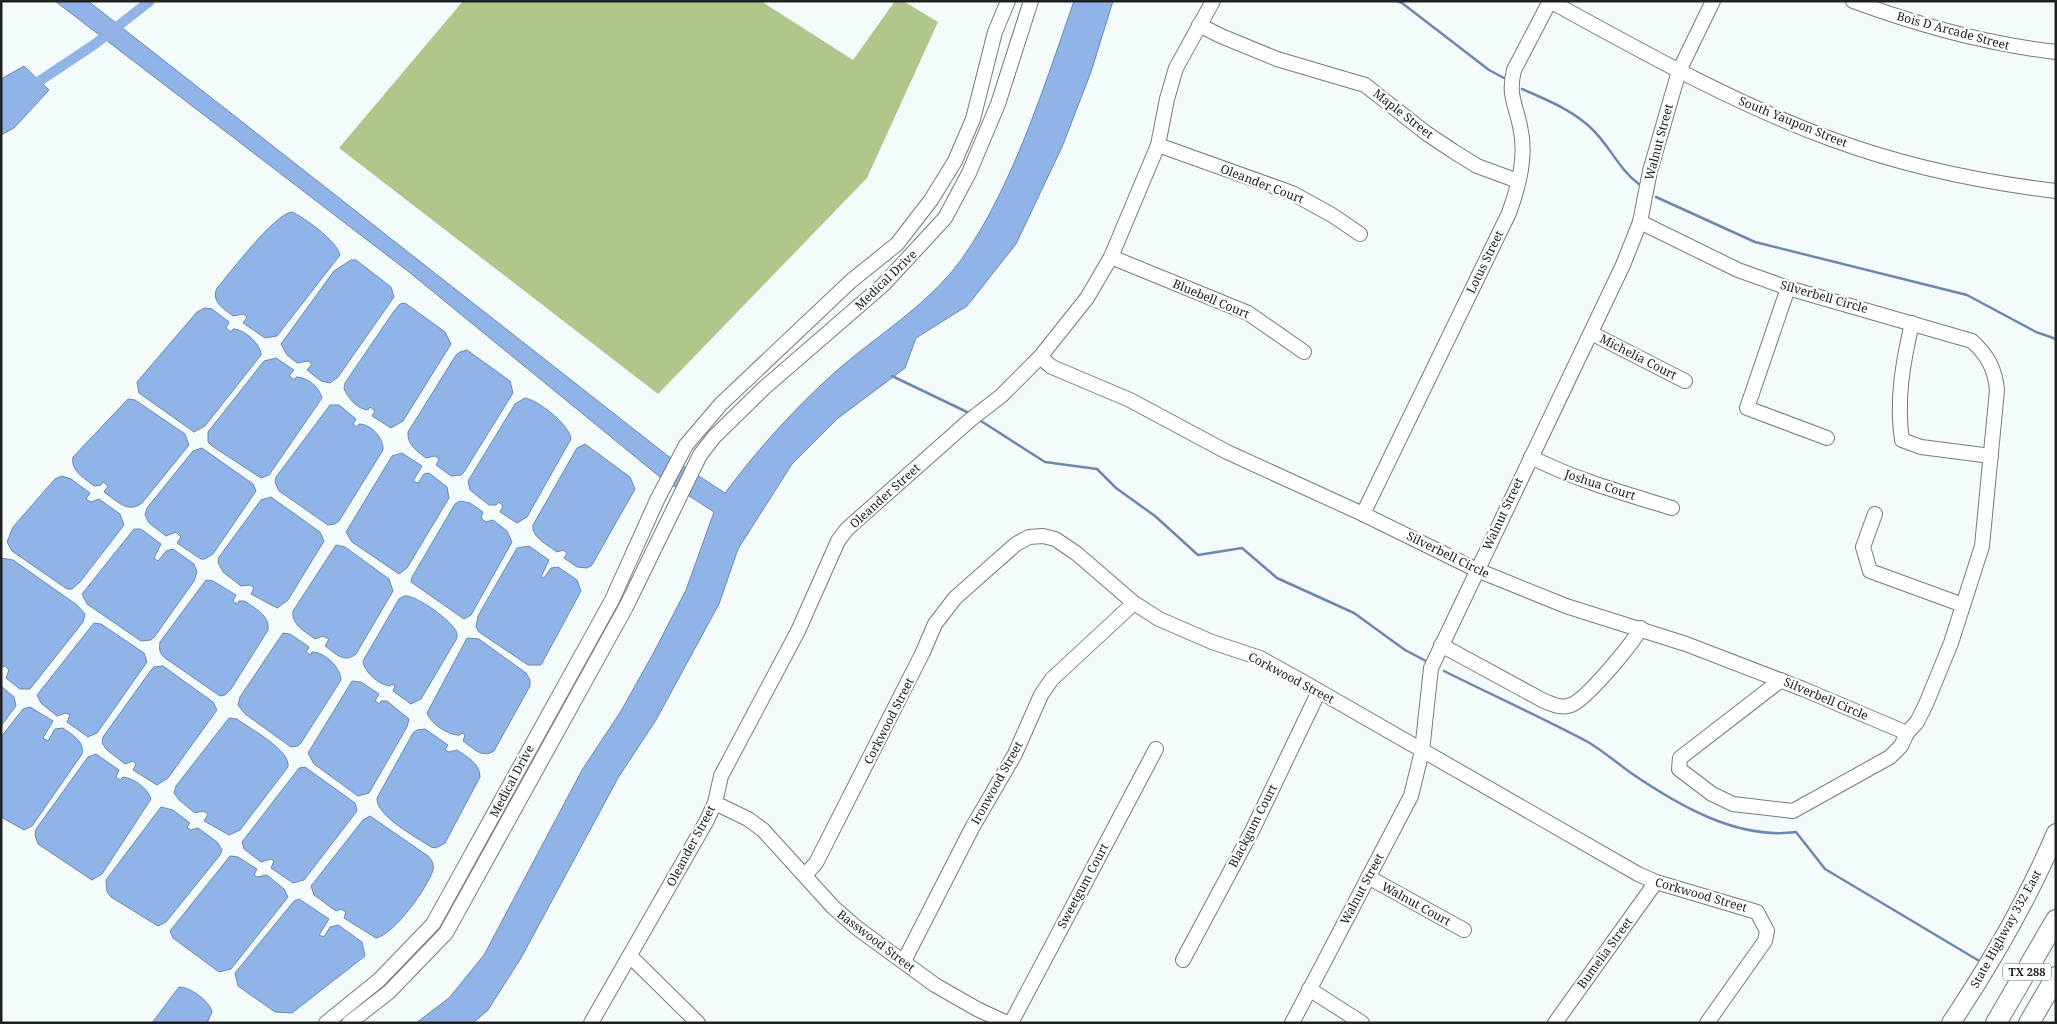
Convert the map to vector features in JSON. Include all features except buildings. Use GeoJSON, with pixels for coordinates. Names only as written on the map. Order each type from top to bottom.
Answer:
{"type":"FeatureCollection","features":[{"type":"Feature","properties":{"kind":"highway","name":"TX 288"},"geometry":{"type":"LineString","coordinates":[[1996,1023],[2056,920]]}},
{"type":"Feature","properties":{"kind":"highway","name":"TX 288"},"geometry":{"type":"LineString","coordinates":[[2029,1023],[2056,976]]}},
{"type":"Feature","properties":{"kind":"main road","name":"State Highway 332 East"},"geometry":{"type":"LineString","coordinates":[[1951,1023],[1978,982],[2044,860],[2056,833]]}},
{"type":"Feature","properties":{"kind":"street","name":"Medical Drive"},"geometry":{"type":"LineString","coordinates":[[326,1023],[379,980],[433,924],[612,600],[656,502],[681,454],[721,404],[851,281],[898,244],[914,225],[954,161],[969,127],[995,32],[1008,1]]}},
{"type":"Feature","properties":{"kind":"street","name":"Medical Drive"},"geometry":{"type":"LineString","coordinates":[[349,1023],[389,992],[446,933],[604,648],[696,462],[714,437],[764,388],[883,286],[945,218],[969,173],[998,104],[1031,1]]}},
{"type":"Feature","properties":{"kind":"street","name":"Oleander Street"},"geometry":{"type":"LineString","coordinates":[[591,1023],[715,803],[721,776],[798,631],[838,541],[847,529],[963,426],[1001,396],[1040,357],[1087,298],[1111,257],[1158,145],[1171,84],[1182,54],[1213,1]]}},
{"type":"Feature","properties":{"kind":"street","name":"South Yaupon Street"},"geometry":{"type":"LineString","coordinates":[[1550,1],[1678,71],[1768,114],[1868,151],[1962,176],[2056,191]]}},
{"type":"Feature","properties":{"kind":"street","name":"Lotus Street"},"geometry":{"type":"LineString","coordinates":[[1363,514],[1509,213],[1524,154],[1520,126],[1510,92],[1512,77],[1550,1]]}},
{"type":"Feature","properties":{"kind":"street","name":"Walnut Street"},"geometry":{"type":"LineString","coordinates":[[1292,1023],[1411,796],[1422,751],[1431,668],[1623,265],[1640,222],[1650,171],[1678,71],[1713,1]]}},
{"type":"Feature","properties":{"kind":"street","name":"Bois D Arcade Street"},"geometry":{"type":"LineString","coordinates":[[1853,1],[1934,27],[1990,42],[2056,52]]}},
{"type":"Feature","properties":{"kind":"street","name":"Maple Street"},"geometry":{"type":"LineString","coordinates":[[1199,25],[1277,59],[1365,85],[1413,124],[1453,152],[1477,166],[1518,182]]}},
{"type":"Feature","properties":{"kind":"street","name":"Oleander Court"},"geometry":{"type":"LineString","coordinates":[[1158,145],[1292,193],[1332,215],[1360,234]]}},
{"type":"Feature","properties":{"kind":"street","name":"Silverbell Circle"},"geometry":{"type":"LineString","coordinates":[[1040,357],[1052,367],[1130,400],[1227,452],[1363,514],[1477,570],[1566,606],[1641,628],[1781,680],[1907,733],[1917,722],[1926,704],[1951,643],[1982,546],[1997,390],[1996,376],[1990,362],[1972,341],[1788,288],[1738,270],[1640,222]]}},
{"type":"Feature","properties":{"kind":"street","name":"Bluebell Court"},"geometry":{"type":"LineString","coordinates":[[1111,257],[1248,313],[1304,352]]}},
{"type":"Feature","properties":{"kind":"street"},"geometry":{"type":"LineString","coordinates":[[1788,288],[1747,408],[1827,438]]}},
{"type":"Feature","properties":{"kind":"street"},"geometry":{"type":"LineString","coordinates":[[1912,323],[1902,369],[1899,396],[1902,440],[1922,448],[1991,456]]}},
{"type":"Feature","properties":{"kind":"street","name":"Michelia Court"},"geometry":{"type":"LineString","coordinates":[[1591,333],[1686,381]]}},
{"type":"Feature","properties":{"kind":"street","name":"Joshua Court"},"geometry":{"type":"LineString","coordinates":[[1530,457],[1563,474],[1672,508]]}},
{"type":"Feature","properties":{"kind":"street"},"geometry":{"type":"LineString","coordinates":[[656,502],[672,510]]}},
{"type":"Feature","properties":{"kind":"street"},"geometry":{"type":"LineString","coordinates":[[1875,514],[1863,547],[1870,571],[1963,605]]}},
{"type":"Feature","properties":{"kind":"street","name":"Corkwood Street"},"geometry":{"type":"LineString","coordinates":[[804,875],[816,863],[923,652],[935,624],[955,598],[1016,544],[1029,537],[1043,536],[1055,539],[1076,553],[1134,603],[1159,619],[1191,634],[1260,658],[1656,882],[1745,906],[1757,912],[1763,920],[1767,931],[1765,941],[1707,1023]]}},
{"type":"Feature","properties":{"kind":"street","name":"Ironwood Street"},"geometry":{"type":"LineString","coordinates":[[904,961],[972,828],[1015,754],[1041,695],[1052,679],[1134,603]]}},
{"type":"Feature","properties":{"kind":"street"},"geometry":{"type":"LineString","coordinates":[[1441,645],[1544,701],[1559,707],[1571,705],[1585,693],[1631,646],[1641,628]]}},
{"type":"Feature","properties":{"kind":"street"},"geometry":{"type":"LineString","coordinates":[[1781,680],[1680,758],[1679,769],[1712,794],[1733,804],[1792,811],[1890,757],[1901,746],[1907,733]]}},
{"type":"Feature","properties":{"kind":"street","name":"Blackgum Court"},"geometry":{"type":"LineString","coordinates":[[1183,960],[1253,829],[1319,691]]}},
{"type":"Feature","properties":{"kind":"street","name":"Sweetgum Court"},"geometry":{"type":"LineString","coordinates":[[1011,1023],[1156,749]]}},
{"type":"Feature","properties":{"kind":"street","name":"Basswood Street"},"geometry":{"type":"LineString","coordinates":[[715,803],[748,818],[764,830],[833,907],[857,928],[922,976],[969,1004],[1007,1023]]}},
{"type":"Feature","properties":{"kind":"street","name":"Walnut Court"},"geometry":{"type":"LineString","coordinates":[[1368,877],[1464,930]]}},
{"type":"Feature","properties":{"kind":"street","name":"Bumelia Street"},"geometry":{"type":"LineString","coordinates":[[1555,1023],[1656,882]]}},
{"type":"Feature","properties":{"kind":"street"},"geometry":{"type":"LineString","coordinates":[[630,956],[698,1023]]}},
{"type":"Feature","properties":{"kind":"street"},"geometry":{"type":"LineString","coordinates":[[1309,990],[1362,1023]]}},
{"type":"Feature","properties":{"kind":"green space"},"geometry":{"type":"Polygon","coordinates":[[[463,1],[761,1],[853,60],[895,1],[903,1],[938,22],[867,178],[658,394],[339,148],[463,1]]]}},
{"type":"Feature","properties":{"kind":"water"},"geometry":{"type":"Polygon","coordinates":[[[55,1],[88,1],[668,456],[725,493],[763,445],[804,401],[850,359],[917,306],[948,277],[979,232],[1012,169],[1039,101],[1074,1],[1113,1],[1091,72],[1062,147],[1016,244],[967,306],[916,338],[905,368],[837,419],[792,464],[738,549],[719,604],[656,720],[618,778],[521,958],[488,1010],[473,1023],[416,1023],[449,998],[484,955],[582,770],[621,711],[654,652],[686,590],[714,512],[660,477],[409,272],[55,1]]]}},
{"type":"Feature","properties":{"kind":"water"},"geometry":{"type":"Polygon","coordinates":[[[24,66],[49,90],[14,128],[1,135],[1,79],[24,66]]]}},
{"type":"Feature","properties":{"kind":"water"},"geometry":{"type":"Polygon","coordinates":[[[292,212],[305,219],[327,237],[338,249],[340,255],[277,336],[265,338],[243,323],[247,317],[243,314],[233,316],[219,304],[216,297],[217,288],[264,233],[284,215],[292,212]]]}},
{"type":"Feature","properties":{"kind":"water"},"geometry":{"type":"Polygon","coordinates":[[[351,260],[356,260],[391,287],[394,297],[338,377],[330,383],[321,381],[307,370],[312,364],[308,361],[297,363],[287,355],[281,344],[334,271],[351,260]]]}},
{"type":"Feature","properties":{"kind":"water"},"geometry":{"type":"Polygon","coordinates":[[[405,303],[445,332],[451,344],[403,421],[391,428],[372,416],[375,411],[370,407],[368,410],[357,406],[344,389],[345,383],[394,311],[400,304],[405,303]]]}},
{"type":"Feature","properties":{"kind":"water"},"geometry":{"type":"Polygon","coordinates":[[[205,308],[212,309],[229,322],[226,328],[231,332],[233,329],[237,330],[251,338],[258,346],[261,355],[205,426],[194,432],[139,393],[137,382],[197,312],[205,308]]]}},
{"type":"Feature","properties":{"kind":"water"},"geometry":{"type":"Polygon","coordinates":[[[467,350],[510,381],[513,393],[464,472],[461,475],[451,476],[436,465],[439,459],[435,456],[426,458],[413,447],[409,441],[408,432],[456,355],[467,350]]]}},
{"type":"Feature","properties":{"kind":"water"},"geometry":{"type":"Polygon","coordinates":[[[276,358],[294,370],[289,376],[295,380],[296,377],[300,377],[312,383],[322,398],[269,475],[261,478],[212,446],[208,442],[208,432],[264,361],[276,358]]]}},
{"type":"Feature","properties":{"kind":"water"},"geometry":{"type":"Polygon","coordinates":[[[525,398],[538,403],[559,420],[569,433],[571,439],[527,517],[517,523],[500,512],[503,506],[499,502],[496,505],[489,505],[470,490],[468,481],[515,404],[525,398]]]}},
{"type":"Feature","properties":{"kind":"water"},"geometry":{"type":"Polygon","coordinates":[[[128,399],[135,400],[185,434],[189,445],[142,503],[132,507],[123,505],[104,492],[108,486],[103,482],[101,485],[94,486],[76,470],[73,462],[73,457],[128,399]]]}},
{"type":"Feature","properties":{"kind":"water"},"geometry":{"type":"Polygon","coordinates":[[[330,405],[339,405],[356,419],[353,424],[357,427],[359,424],[368,426],[376,432],[383,445],[383,450],[339,521],[328,525],[279,491],[275,482],[276,477],[330,405]]]}},
{"type":"Feature","properties":{"kind":"water"},"geometry":{"type":"Polygon","coordinates":[[[585,444],[630,477],[635,489],[592,565],[587,568],[577,567],[564,558],[567,553],[563,550],[557,552],[537,537],[533,529],[533,525],[577,448],[585,444]]]}},
{"type":"Feature","properties":{"kind":"water"},"geometry":{"type":"Polygon","coordinates":[[[202,448],[253,484],[256,491],[213,554],[205,559],[201,559],[177,543],[181,537],[176,532],[166,536],[149,523],[145,515],[147,508],[193,451],[202,448]]]}},
{"type":"Feature","properties":{"kind":"water"},"geometry":{"type":"Polygon","coordinates":[[[402,453],[422,466],[413,481],[418,483],[424,474],[429,473],[447,487],[449,498],[407,568],[399,574],[352,542],[346,532],[392,456],[402,453]]]}},
{"type":"Feature","properties":{"kind":"water"},"geometry":{"type":"Polygon","coordinates":[[[62,476],[71,479],[90,493],[86,499],[91,502],[99,499],[120,514],[124,525],[80,582],[72,589],[67,589],[12,551],[7,542],[13,527],[55,479],[62,476]]]}},
{"type":"Feature","properties":{"kind":"water"},"geometry":{"type":"Polygon","coordinates":[[[271,497],[320,532],[324,541],[288,600],[277,608],[251,594],[254,588],[250,585],[241,586],[223,572],[218,562],[219,557],[261,500],[271,497]]]}},
{"type":"Feature","properties":{"kind":"water"},"geometry":{"type":"Polygon","coordinates":[[[460,501],[470,503],[483,512],[481,518],[486,522],[493,520],[507,531],[512,542],[471,615],[464,619],[411,582],[412,577],[455,504],[460,501]]]}},
{"type":"Feature","properties":{"kind":"water"},"geometry":{"type":"Polygon","coordinates":[[[134,529],[141,529],[161,544],[154,558],[158,561],[166,551],[173,549],[194,564],[197,572],[194,581],[151,640],[141,641],[87,604],[82,594],[134,529]]]}},
{"type":"Feature","properties":{"kind":"water"},"geometry":{"type":"Polygon","coordinates":[[[336,545],[345,547],[389,579],[393,591],[356,654],[348,658],[336,654],[325,646],[329,639],[323,636],[315,639],[304,631],[294,620],[293,616],[293,611],[336,545]]]}},
{"type":"Feature","properties":{"kind":"water"},"geometry":{"type":"Polygon","coordinates":[[[529,546],[549,560],[541,577],[544,578],[551,568],[558,567],[577,580],[581,591],[541,665],[528,665],[479,632],[476,627],[478,616],[517,548],[529,546]]]}},
{"type":"Feature","properties":{"kind":"water"},"geometry":{"type":"Polygon","coordinates":[[[1,558],[13,560],[77,605],[85,614],[83,622],[30,689],[20,689],[6,678],[9,670],[5,666],[1,668],[1,558]]]}},
{"type":"Feature","properties":{"kind":"water"},"geometry":{"type":"Polygon","coordinates":[[[206,580],[213,581],[236,595],[233,601],[237,604],[239,601],[245,601],[264,616],[268,625],[268,630],[231,689],[225,695],[220,696],[165,658],[160,649],[160,642],[206,580]]]}},
{"type":"Feature","properties":{"kind":"water"},"geometry":{"type":"Polygon","coordinates":[[[404,596],[416,599],[433,609],[449,622],[457,633],[457,638],[421,699],[411,704],[393,691],[395,686],[381,683],[373,677],[366,669],[363,661],[399,599],[404,596]]]}},
{"type":"Feature","properties":{"kind":"water"},"geometry":{"type":"Polygon","coordinates":[[[94,623],[101,624],[144,653],[147,662],[97,733],[88,737],[67,722],[70,715],[66,713],[57,716],[41,703],[37,695],[94,623]]]}},
{"type":"Feature","properties":{"kind":"water"},"geometry":{"type":"Polygon","coordinates":[[[283,633],[290,634],[309,647],[306,652],[311,655],[312,652],[327,658],[335,666],[341,680],[301,743],[298,746],[291,747],[245,714],[238,705],[240,697],[283,633]]]}},
{"type":"Feature","properties":{"kind":"water"},"geometry":{"type":"Polygon","coordinates":[[[467,638],[479,639],[526,673],[530,680],[530,686],[494,751],[486,754],[474,749],[463,741],[465,735],[462,733],[460,735],[451,734],[441,728],[432,721],[427,713],[467,638]]]}},
{"type":"Feature","properties":{"kind":"water"},"geometry":{"type":"Polygon","coordinates":[[[163,666],[213,702],[217,710],[168,778],[157,785],[133,770],[136,764],[133,761],[125,764],[107,750],[102,743],[103,737],[151,670],[154,667],[163,666]]]}},
{"type":"Feature","properties":{"kind":"water"},"geometry":{"type":"Polygon","coordinates":[[[352,681],[361,682],[379,694],[375,701],[380,704],[381,701],[387,701],[409,719],[407,727],[369,793],[358,796],[314,764],[308,753],[352,681]]]}},
{"type":"Feature","properties":{"kind":"water"},"geometry":{"type":"Polygon","coordinates":[[[1,686],[14,697],[16,706],[1,726],[1,686]]]}},
{"type":"Feature","properties":{"kind":"water"},"geometry":{"type":"Polygon","coordinates":[[[30,707],[53,721],[43,738],[48,741],[55,729],[63,728],[80,742],[82,754],[32,826],[24,830],[1,817],[1,737],[23,709],[30,707]]]}},
{"type":"Feature","properties":{"kind":"water"},"geometry":{"type":"Polygon","coordinates":[[[229,718],[237,719],[277,747],[287,760],[288,767],[240,830],[229,835],[204,821],[208,814],[203,811],[195,813],[179,800],[174,793],[176,786],[229,718]]]}},
{"type":"Feature","properties":{"kind":"water"},"geometry":{"type":"Polygon","coordinates":[[[425,729],[448,745],[445,750],[449,752],[457,750],[472,761],[478,768],[480,777],[445,843],[436,848],[431,847],[398,826],[383,812],[378,805],[377,798],[413,733],[417,730],[425,729]]]}},
{"type":"Feature","properties":{"kind":"water"},"geometry":{"type":"Polygon","coordinates":[[[96,754],[119,770],[116,777],[120,780],[123,777],[127,778],[143,787],[151,799],[102,874],[92,880],[38,844],[35,835],[36,829],[88,757],[96,754]]]}},
{"type":"Feature","properties":{"kind":"water"},"geometry":{"type":"Polygon","coordinates":[[[305,767],[355,803],[357,811],[304,880],[293,883],[271,868],[274,861],[271,859],[261,862],[244,849],[242,842],[299,768],[305,767]]]}},
{"type":"Feature","properties":{"kind":"water"},"geometry":{"type":"Polygon","coordinates":[[[161,807],[173,810],[190,823],[187,827],[191,830],[198,828],[217,842],[222,850],[166,922],[158,926],[111,897],[107,892],[106,880],[161,807]]]}},
{"type":"Feature","properties":{"kind":"water"},"geometry":{"type":"Polygon","coordinates":[[[370,816],[428,856],[433,866],[425,887],[401,920],[383,935],[376,938],[344,918],[346,912],[341,909],[336,911],[314,895],[311,886],[363,820],[370,816]]]}},
{"type":"Feature","properties":{"kind":"water"},"geometry":{"type":"Polygon","coordinates":[[[230,856],[238,857],[257,869],[254,875],[257,877],[267,875],[284,889],[288,897],[231,969],[219,972],[173,938],[170,931],[230,856]]]}},
{"type":"Feature","properties":{"kind":"water"},"geometry":{"type":"Polygon","coordinates":[[[299,899],[329,919],[319,935],[324,937],[330,927],[338,925],[362,942],[365,956],[292,1013],[275,1012],[238,986],[235,973],[294,901],[299,899]]]}},
{"type":"Feature","properties":{"kind":"water"},"geometry":{"type":"Polygon","coordinates":[[[179,987],[189,989],[208,1003],[212,1012],[207,1023],[152,1023],[179,987]]]}},
{"type":"Feature","properties":{"kind":"waterway"},"geometry":{"type":"LineString","coordinates":[[29,88],[95,44],[150,1]]}},
{"type":"Feature","properties":{"kind":"waterway"},"geometry":{"type":"LineString","coordinates":[[1397,1],[1489,70],[1504,78]]}},
{"type":"Feature","properties":{"kind":"waterway"},"geometry":{"type":"LineString","coordinates":[[1522,89],[1559,106],[1585,122],[1626,172],[1640,185]]}},
{"type":"Feature","properties":{"kind":"waterway"},"geometry":{"type":"LineString","coordinates":[[1656,197],[1755,242],[1967,295],[2036,332],[2056,339]]}},
{"type":"Feature","properties":{"kind":"waterway"},"geometry":{"type":"LineString","coordinates":[[892,376],[967,412]]}},
{"type":"Feature","properties":{"kind":"waterway"},"geometry":{"type":"LineString","coordinates":[[981,421],[1045,462],[1097,469],[1116,488],[1155,516],[1198,555],[1242,548],[1277,578],[1354,613],[1405,650],[1426,661]]}},
{"type":"Feature","properties":{"kind":"waterway"},"geometry":{"type":"LineString","coordinates":[[1444,671],[1588,742],[1668,797],[1709,818],[1752,831],[1796,832],[1825,869],[1981,962]]}}]}
